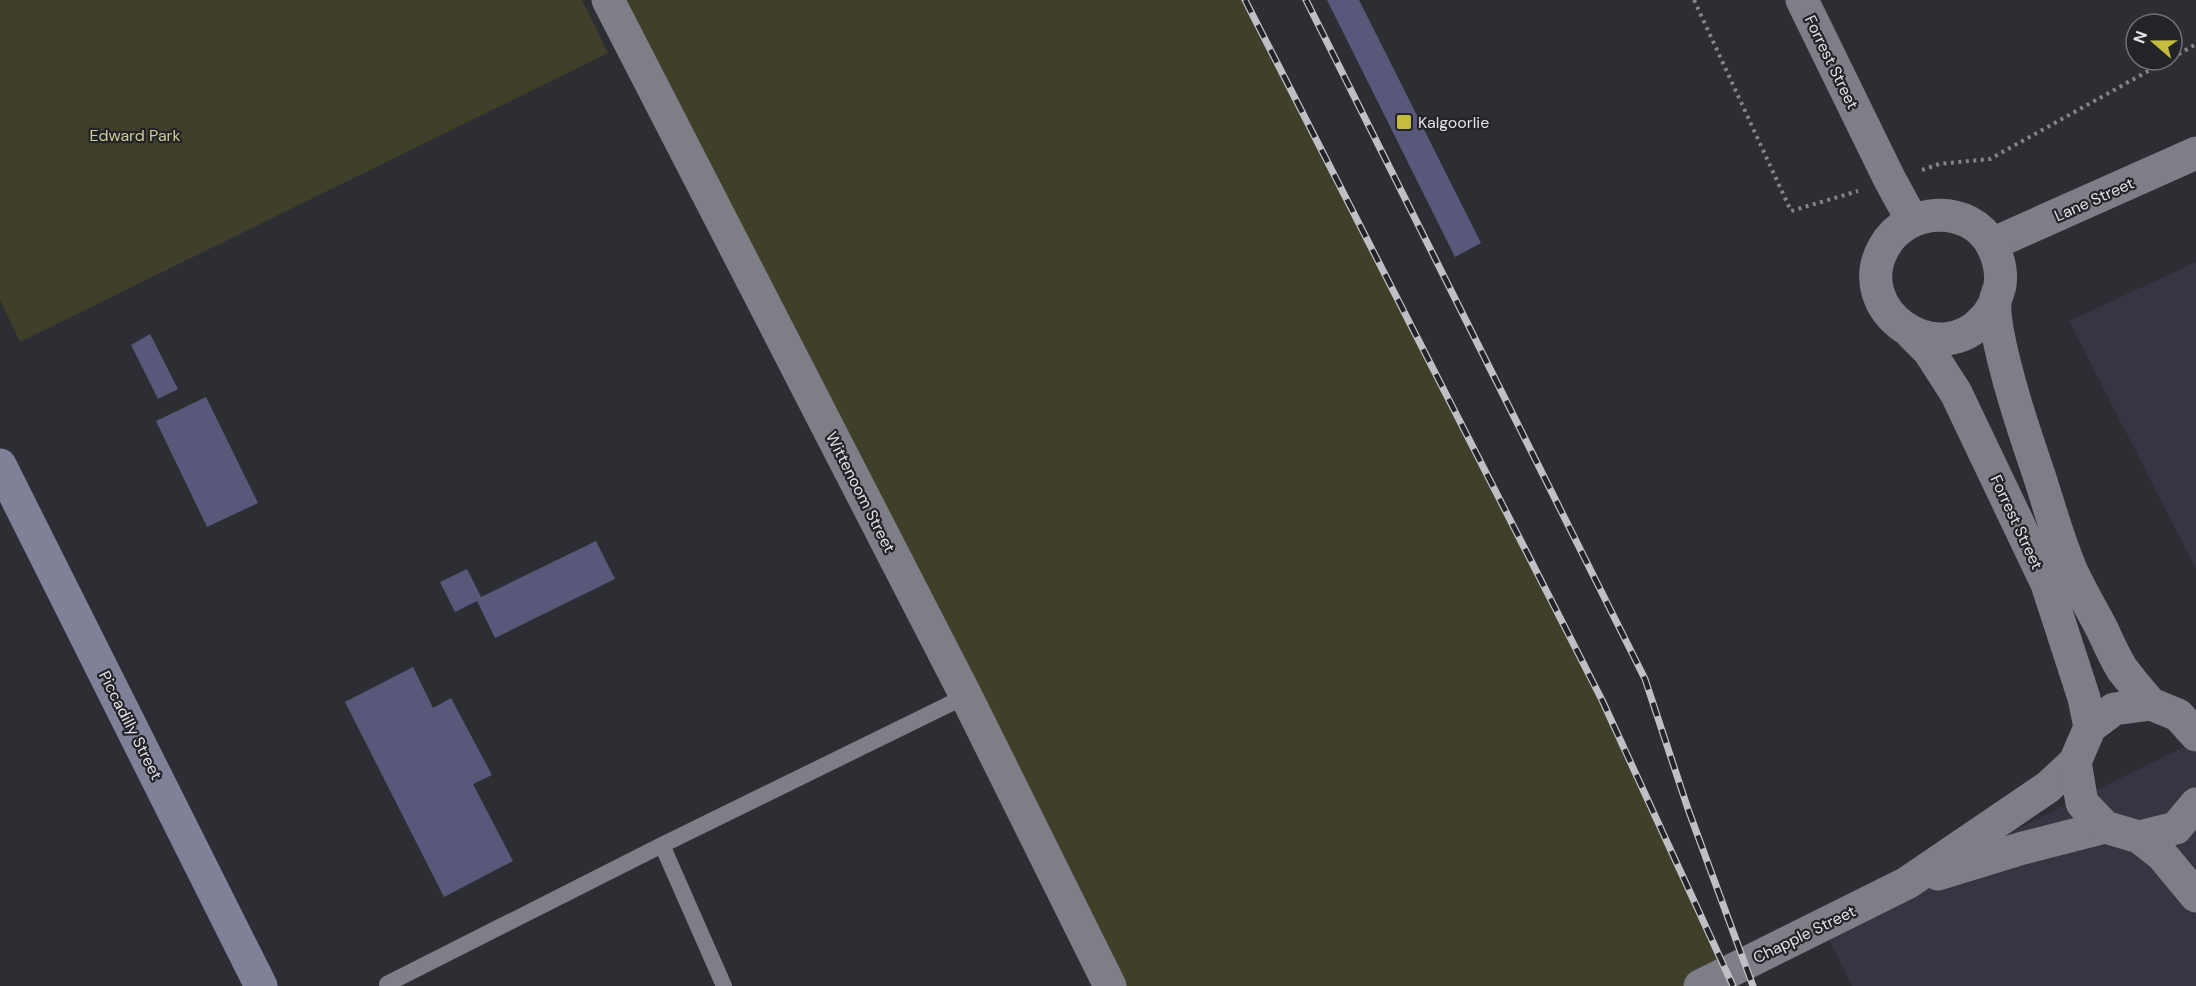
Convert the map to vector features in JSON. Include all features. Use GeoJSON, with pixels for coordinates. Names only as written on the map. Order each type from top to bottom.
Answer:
{"type":"FeatureCollection","features":[{"type":"Feature","properties":{"kind":"main road","name":"Piccadilly Street"},"geometry":{"type":"LineString","coordinates":[[0,465],[261,986]]}},
{"type":"Feature","properties":{"kind":"street","name":"Wittenoom Street"},"geometry":{"type":"LineString","coordinates":[[608,0],[966,696],[1110,986]]}},
{"type":"Feature","properties":{"kind":"street","name":"Forrest Street"},"geometry":{"type":"LineString","coordinates":[[1802,0],[1912,220]]}},
{"type":"Feature","properties":{"kind":"street","name":"Lane Street"},"geometry":{"type":"LineString","coordinates":[[1992,244],[2196,153]]}},
{"type":"Feature","properties":{"kind":"street"},"geometry":{"type":"LineString","coordinates":[[1930,215],[1948,215],[1965,220],[1980,230],[1992,244],[1999,263],[2000,283],[1995,303],[1984,319],[1968,331],[1950,338],[1930,339],[1911,333],[1895,322],[1882,305],[1877,286],[1877,266],[1884,247],[1896,231],[1912,220],[1930,215]]}},
{"type":"Feature","properties":{"kind":"street","name":"Forrest Street"},"geometry":{"type":"LineString","coordinates":[[1995,303],[1997,329],[2022,427],[2072,570],[2122,669],[2151,704],[2178,715],[2196,735]]}},
{"type":"Feature","properties":{"kind":"street","name":"Forrest Street"},"geometry":{"type":"LineString","coordinates":[[1911,333],[1929,351],[1956,393],[2047,584],[2084,698],[2090,727]]}},
{"type":"Feature","properties":{"kind":"street"},"geometry":{"type":"LineString","coordinates":[[2151,704],[2114,709],[2090,727],[2075,762],[2082,802],[2105,827],[2139,837],[2162,855],[2196,896]]}},
{"type":"Feature","properties":{"kind":"street","name":"Chapple Street"},"geometry":{"type":"LineString","coordinates":[[1700,986],[1907,883],[2049,787],[2075,762]]}},
{"type":"Feature","properties":{"kind":"street"},"geometry":{"type":"LineString","coordinates":[[2139,837],[2176,828],[2196,804]]}},
{"type":"Feature","properties":{"kind":"street","name":"Chapple Street"},"geometry":{"type":"LineString","coordinates":[[1907,883],[2022,848],[2105,827]]}},
{"type":"Feature","properties":{"kind":"lane"},"geometry":{"type":"LineString","coordinates":[[388,986],[387,984],[662,845],[966,696]]}},
{"type":"Feature","properties":{"kind":"lane"},"geometry":{"type":"LineString","coordinates":[[662,845],[724,986]]}},
{"type":"Feature","properties":{"kind":"path"},"geometry":{"type":"LineString","coordinates":[[1694,0],[1791,211],[1830,200]]}},
{"type":"Feature","properties":{"kind":"path"},"geometry":{"type":"LineString","coordinates":[[1939,164],[1990,159],[2146,72]]}},
{"type":"Feature","properties":{"kind":"shaded area"},"geometry":{"type":"Polygon","coordinates":[[[2196,262],[2196,569],[2069,321],[2196,262]]]}},
{"type":"Feature","properties":{"kind":"shaded area"},"geometry":{"type":"Polygon","coordinates":[[[2196,741],[2196,986],[1852,986],[1822,925],[2196,741]]]}},
{"type":"Feature","properties":{"kind":"green space","name":"Edward Park"},"geometry":{"type":"Polygon","coordinates":[[[0,0],[582,0],[608,53],[20,342],[0,300],[0,0]]]}},
{"type":"Feature","properties":{"kind":"green space"},"geometry":{"type":"Polygon","coordinates":[[[608,0],[1245,0],[1602,700],[1726,973],[1729,986],[1110,986],[608,0]]]}},
{"type":"Feature","properties":{"kind":"building","name":"Kalgoorlie"},"geometry":{"type":"Polygon","coordinates":[[[1327,0],[1359,0],[1481,243],[1455,257],[1327,0]]]}},
{"type":"Feature","properties":{"kind":"building"},"geometry":{"type":"Polygon","coordinates":[[[150,334],[178,389],[158,399],[131,345],[150,334]]]}},
{"type":"Feature","properties":{"kind":"building"},"geometry":{"type":"Polygon","coordinates":[[[206,397],[258,503],[207,527],[156,421],[206,397]]]}},
{"type":"Feature","properties":{"kind":"building"},"geometry":{"type":"Polygon","coordinates":[[[596,541],[615,579],[495,638],[477,601],[455,612],[440,582],[467,569],[481,597],[596,541]]]}},
{"type":"Feature","properties":{"kind":"building"},"geometry":{"type":"Polygon","coordinates":[[[413,667],[433,708],[451,698],[492,775],[473,784],[513,861],[444,897],[345,702],[413,667]]]}},
{"type":"Feature","properties":{"kind":"railway"},"geometry":{"type":"LineString","coordinates":[[1245,0],[1602,700],[1733,986]]}},
{"type":"Feature","properties":{"kind":"railway"},"geometry":{"type":"LineString","coordinates":[[1306,0],[1645,679],[1688,809],[1753,986]]}},
{"type":"Feature","properties":{"kind":"place","name":"Kalgoorlie"},"geometry":{"type":"Point","coordinates":[1404,122]}}]}
